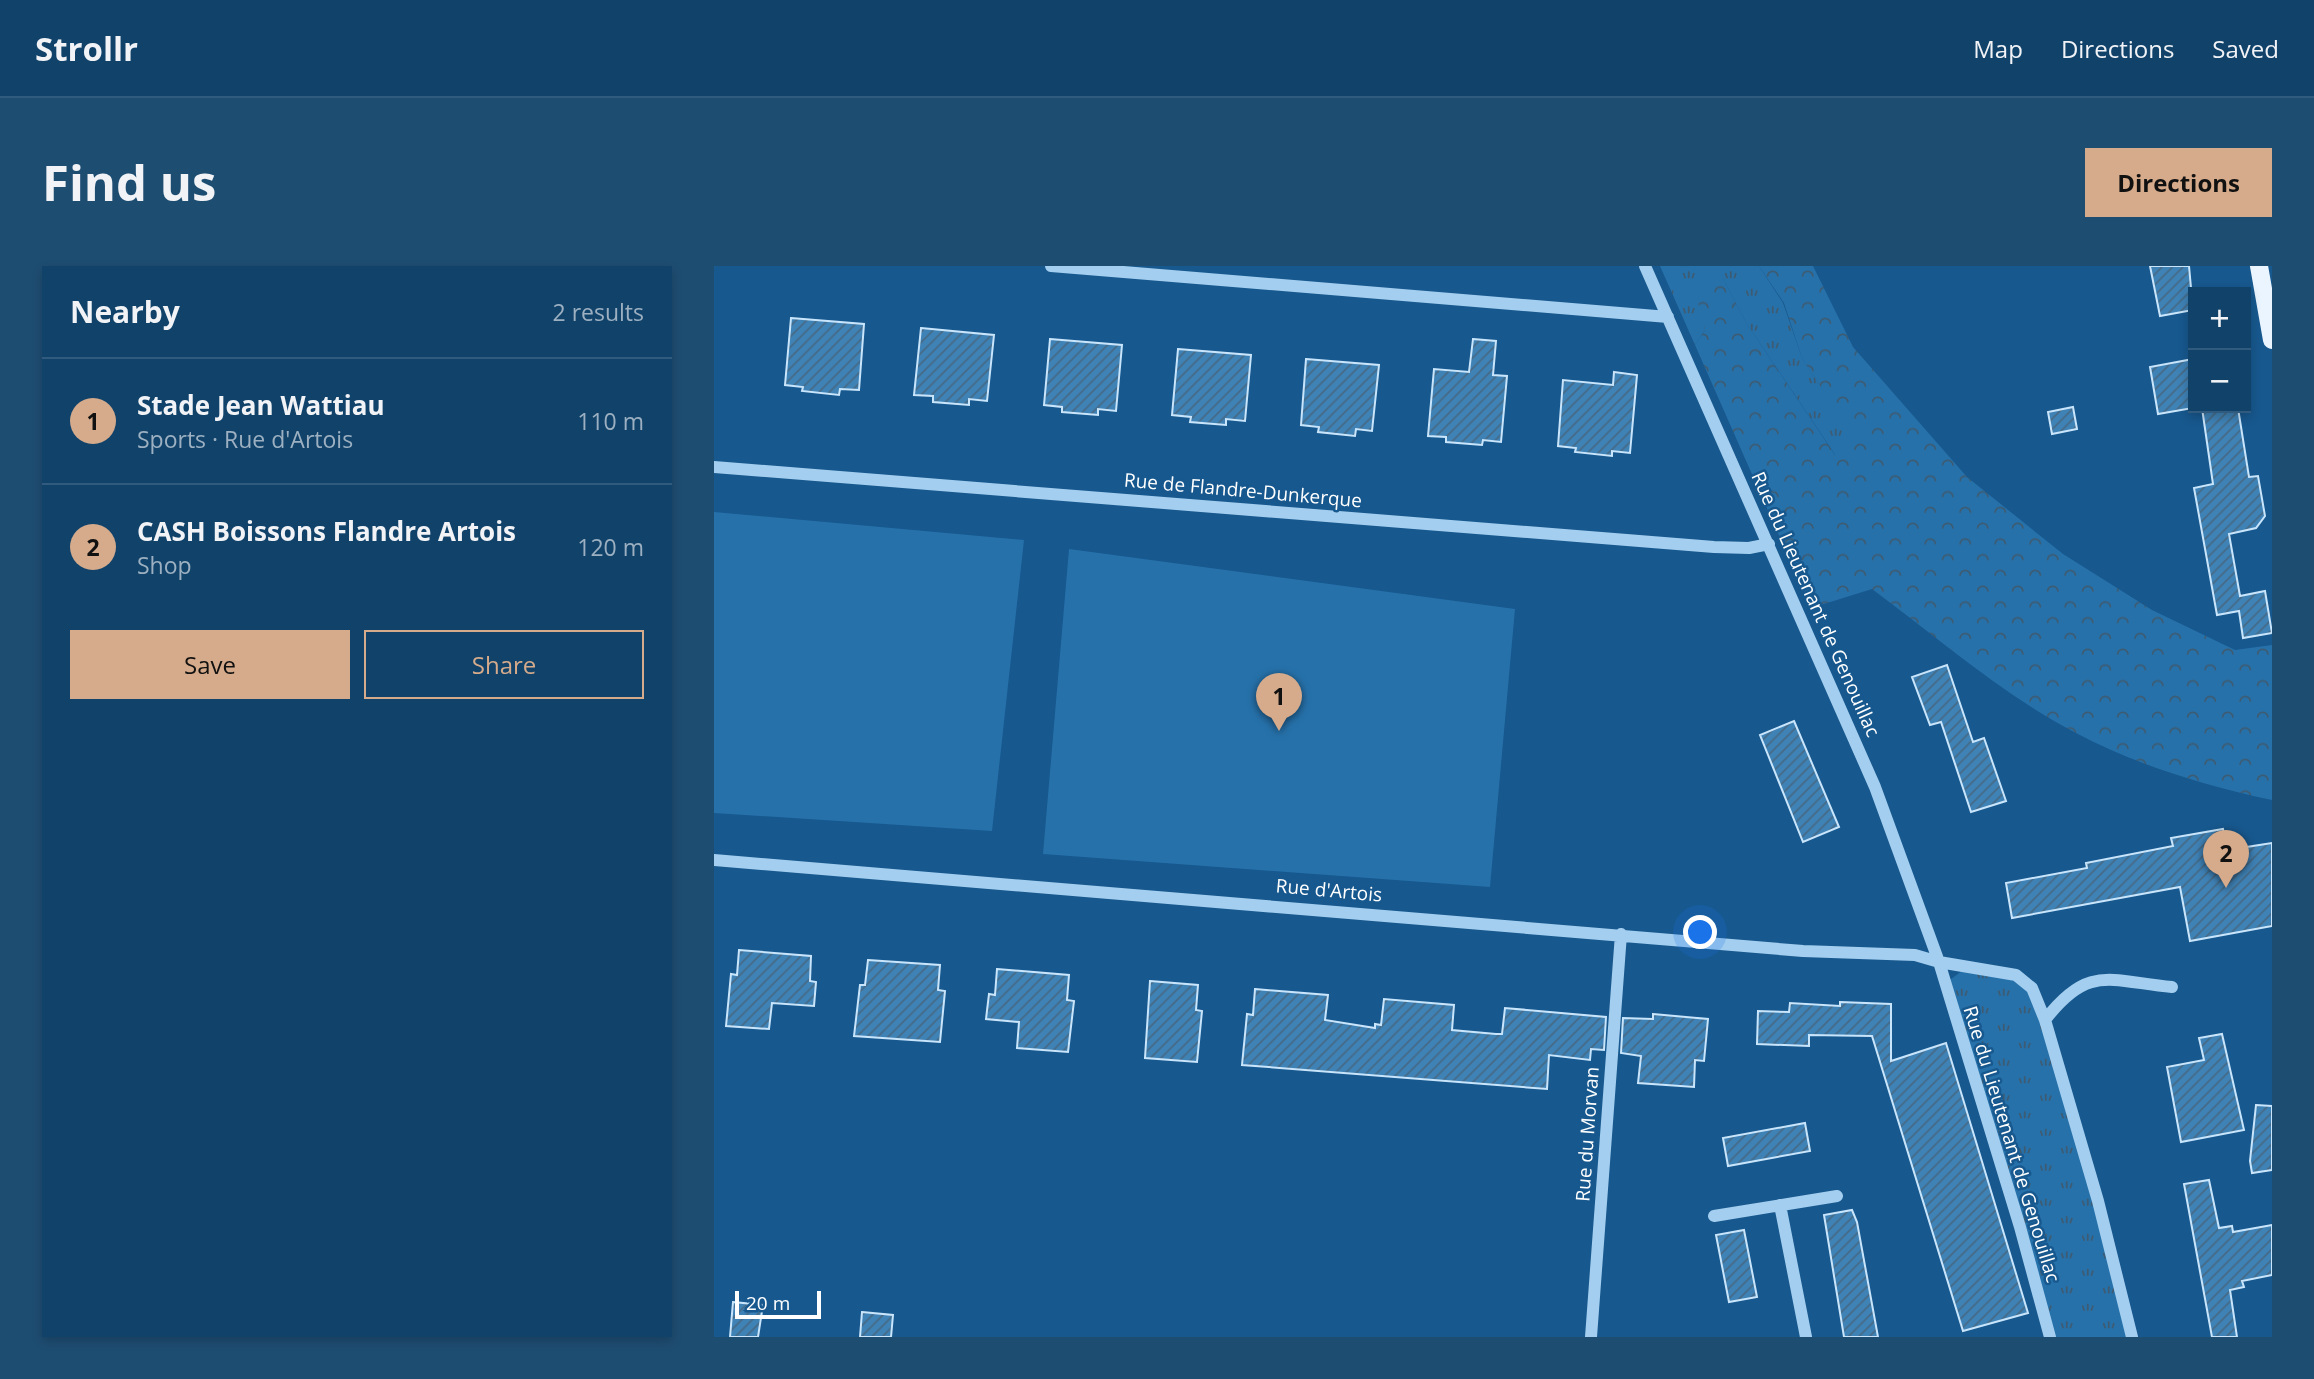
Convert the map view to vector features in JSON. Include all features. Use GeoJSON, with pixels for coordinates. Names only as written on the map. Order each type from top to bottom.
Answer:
{"type":"FeatureCollection","features":[{"type":"Feature","properties":{"kind":"main road"},"geometry":{"type":"LineString","coordinates":[[2259,266],[2272,340]]}},
{"type":"Feature","properties":{"kind":"street"},"geometry":{"type":"LineString","coordinates":[[1051,266],[1668,317]]}},
{"type":"Feature","properties":{"kind":"street","name":"Rue du Lieutenant de Genouillac"},"geometry":{"type":"LineString","coordinates":[[1646,266],[1875,787],[1939,962],[2020,1227],[2050,1337]]}},
{"type":"Feature","properties":{"kind":"street","name":"Rue de Flandre-Dunkerque"},"geometry":{"type":"LineString","coordinates":[[714,467],[1714,547],[1749,548],[1769,544]]}},
{"type":"Feature","properties":{"kind":"street","name":"Rue d'Artois"},"geometry":{"type":"LineString","coordinates":[[714,860],[1803,951],[1892,953],[1915,955],[1939,962]]}},
{"type":"Feature","properties":{"kind":"street","name":"Rue du Morvan"},"geometry":{"type":"LineString","coordinates":[[1591,1337],[1621,934]]}},
{"type":"Feature","properties":{"kind":"street"},"geometry":{"type":"LineString","coordinates":[[1939,962],[2016,975],[2032,988],[2045,1020],[2098,1201],[2132,1337]]}},
{"type":"Feature","properties":{"kind":"street"},"geometry":{"type":"LineString","coordinates":[[2045,1020],[2067,992],[2095,979],[2172,986]]}},
{"type":"Feature","properties":{"kind":"street"},"geometry":{"type":"LineString","coordinates":[[1714,1216],[1836,1196]]}},
{"type":"Feature","properties":{"kind":"street"},"geometry":{"type":"LineString","coordinates":[[1780,1205],[1806,1337]]}},
{"type":"Feature","properties":{"kind":"green space"},"geometry":{"type":"Polygon","coordinates":[[[1660,266],[1759,266],[1783,303],[1802,358],[1853,435],[1836,456],[1747,324],[1723,279],[1705,330],[1695,345],[1660,266]]]}},
{"type":"Feature","properties":{"kind":"green space"},"geometry":{"type":"Polygon","coordinates":[[[1759,266],[1813,266],[1853,347],[1967,477],[2063,554],[2152,610],[2235,650],[2272,645],[2272,800],[2172,773],[2123,755],[2076,733],[1997,684],[1872,589],[1811,608],[1695,345],[1705,330],[1696,294],[1723,279],[1747,324],[1835,455],[1852,435],[1802,358],[1784,303],[1759,266]]]}},
{"type":"Feature","properties":{"kind":"green space"},"geometry":{"type":"Polygon","coordinates":[[[714,512],[1024,540],[992,831],[714,813],[714,512]]]}},
{"type":"Feature","properties":{"kind":"green space"},"geometry":{"type":"Polygon","coordinates":[[[1069,549],[1515,609],[1490,887],[1043,854],[1069,549]]]}},
{"type":"Feature","properties":{"kind":"green space"},"geometry":{"type":"Polygon","coordinates":[[[1966,968],[2003,969],[2033,995],[2133,1337],[2050,1337],[1943,985],[1966,968]]]}},
{"type":"Feature","properties":{"kind":"building"},"geometry":{"type":"Polygon","coordinates":[[[2150,266],[2189,266],[2191,287],[2188,287],[2188,311],[2160,316],[2150,266]]]}},
{"type":"Feature","properties":{"kind":"building"},"geometry":{"type":"Polygon","coordinates":[[[791,318],[864,324],[859,390],[840,389],[839,395],[802,391],[803,387],[785,385],[791,318]]]}},
{"type":"Feature","properties":{"kind":"building"},"geometry":{"type":"Polygon","coordinates":[[[921,328],[994,335],[987,401],[969,399],[969,405],[933,402],[933,396],[914,395],[921,328]]]}},
{"type":"Feature","properties":{"kind":"building"},"geometry":{"type":"Polygon","coordinates":[[[1050,339],[1122,345],[1116,411],[1098,409],[1098,415],[1062,412],[1062,407],[1044,405],[1050,339]]]}},
{"type":"Feature","properties":{"kind":"building"},"geometry":{"type":"Polygon","coordinates":[[[1473,339],[1496,341],[1493,375],[1507,376],[1501,442],[1483,440],[1482,445],[1446,442],[1446,437],[1428,436],[1434,369],[1469,372],[1473,339]]]}},
{"type":"Feature","properties":{"kind":"building"},"geometry":{"type":"Polygon","coordinates":[[[1178,349],[1251,355],[1245,421],[1226,419],[1226,425],[1190,422],[1191,417],[1172,415],[1178,349]]]}},
{"type":"Feature","properties":{"kind":"building"},"geometry":{"type":"Polygon","coordinates":[[[1306,359],[1379,365],[1372,431],[1356,429],[1355,436],[1318,432],[1319,427],[1301,425],[1306,359]]]}},
{"type":"Feature","properties":{"kind":"building"},"geometry":{"type":"Polygon","coordinates":[[[2188,360],[2188,409],[2158,414],[2150,367],[2188,360]]]}},
{"type":"Feature","properties":{"kind":"building"},"geometry":{"type":"Polygon","coordinates":[[[1614,372],[1637,375],[1630,453],[1612,451],[1612,456],[1575,452],[1576,448],[1558,446],[1563,380],[1613,385],[1614,372]]]}},
{"type":"Feature","properties":{"kind":"building"},"geometry":{"type":"Polygon","coordinates":[[[2073,407],[2077,429],[2052,434],[2048,412],[2073,407]]]}},
{"type":"Feature","properties":{"kind":"building"},"geometry":{"type":"Polygon","coordinates":[[[2203,413],[2239,413],[2249,477],[2258,476],[2265,516],[2256,528],[2229,534],[2240,596],[2265,591],[2272,633],[2243,638],[2239,611],[2217,615],[2194,488],[2213,484],[2203,413]]]}},
{"type":"Feature","properties":{"kind":"building"},"geometry":{"type":"Polygon","coordinates":[[[1947,665],[1973,742],[1984,738],[2006,801],[1971,812],[1941,722],[1930,725],[1912,677],[1947,665]]]}},
{"type":"Feature","properties":{"kind":"building"},"geometry":{"type":"Polygon","coordinates":[[[1794,721],[1839,827],[1803,842],[1760,735],[1794,721]]]}},
{"type":"Feature","properties":{"kind":"building"},"geometry":{"type":"Polygon","coordinates":[[[2223,829],[2227,850],[2272,843],[2272,926],[2190,941],[2180,887],[2012,918],[2006,883],[2087,868],[2086,863],[2173,846],[2171,838],[2223,829]]]}},
{"type":"Feature","properties":{"kind":"building"},"geometry":{"type":"Polygon","coordinates":[[[739,950],[811,956],[810,981],[816,982],[814,1006],[772,1003],[769,1029],[726,1026],[731,974],[737,975],[739,950]]]}},
{"type":"Feature","properties":{"kind":"building"},"geometry":{"type":"Polygon","coordinates":[[[868,960],[940,965],[938,990],[945,991],[940,1042],[854,1036],[860,985],[865,985],[868,960]]]}},
{"type":"Feature","properties":{"kind":"building"},"geometry":{"type":"Polygon","coordinates":[[[997,969],[1069,975],[1067,1000],[1074,1001],[1068,1052],[1017,1048],[1019,1022],[986,1019],[989,994],[995,995],[997,969]]]}},
{"type":"Feature","properties":{"kind":"building"},"geometry":{"type":"Polygon","coordinates":[[[1150,981],[1198,985],[1196,1010],[1202,1011],[1197,1062],[1145,1058],[1150,981]]]}},
{"type":"Feature","properties":{"kind":"building"},"geometry":{"type":"Polygon","coordinates":[[[1255,989],[1328,995],[1325,1020],[1375,1028],[1375,1024],[1381,1025],[1384,999],[1454,1005],[1452,1030],[1496,1034],[1502,1034],[1505,1008],[1606,1017],[1604,1050],[1591,1049],[1590,1060],[1549,1055],[1547,1089],[1242,1065],[1247,1014],[1253,1015],[1255,989]]]}},
{"type":"Feature","properties":{"kind":"building"},"geometry":{"type":"Polygon","coordinates":[[[1840,1002],[1891,1004],[1891,1061],[1946,1043],[2028,1313],[1963,1331],[1872,1036],[1809,1035],[1809,1046],[1757,1044],[1758,1011],[1789,1012],[1790,1003],[1840,1006],[1840,1002]]]}},
{"type":"Feature","properties":{"kind":"building"},"geometry":{"type":"Polygon","coordinates":[[[1653,1014],[1708,1019],[1704,1061],[1695,1060],[1694,1087],[1638,1083],[1641,1056],[1621,1053],[1623,1018],[1653,1019],[1653,1014]]]}},
{"type":"Feature","properties":{"kind":"building"},"geometry":{"type":"Polygon","coordinates":[[[2222,1034],[2244,1130],[2181,1142],[2167,1067],[2204,1060],[2199,1038],[2222,1034]]]}},
{"type":"Feature","properties":{"kind":"building"},"geometry":{"type":"Polygon","coordinates":[[[2256,1105],[2272,1106],[2272,1170],[2252,1173],[2250,1161],[2256,1105]]]}},
{"type":"Feature","properties":{"kind":"building"},"geometry":{"type":"Polygon","coordinates":[[[1805,1123],[1810,1151],[1728,1166],[1723,1138],[1805,1123]]]}},
{"type":"Feature","properties":{"kind":"building"},"geometry":{"type":"Polygon","coordinates":[[[2209,1180],[2219,1228],[2232,1226],[2233,1232],[2272,1225],[2272,1275],[2242,1281],[2244,1287],[2230,1290],[2237,1337],[2212,1337],[2184,1184],[2209,1180]]]}},
{"type":"Feature","properties":{"kind":"building"},"geometry":{"type":"Polygon","coordinates":[[[1852,1210],[1857,1222],[1878,1337],[1844,1337],[1824,1215],[1852,1210]]]}},
{"type":"Feature","properties":{"kind":"building"},"geometry":{"type":"Polygon","coordinates":[[[1744,1230],[1757,1297],[1729,1302],[1716,1235],[1744,1230]]]}},
{"type":"Feature","properties":{"kind":"building"},"geometry":{"type":"Polygon","coordinates":[[[733,1302],[763,1305],[758,1337],[730,1337],[733,1302]]]}},
{"type":"Feature","properties":{"kind":"building"},"geometry":{"type":"Polygon","coordinates":[[[862,1312],[893,1315],[891,1337],[860,1337],[862,1312]]]}},
{"type":"Feature","properties":{"kind":"place","name":"Stade Jean Wattiau"},"geometry":{"type":"Point","coordinates":[1279,731]}},
{"type":"Feature","properties":{"kind":"place","name":"CASH Boissons Flandre Artois"},"geometry":{"type":"Point","coordinates":[2226,888]}}]}
